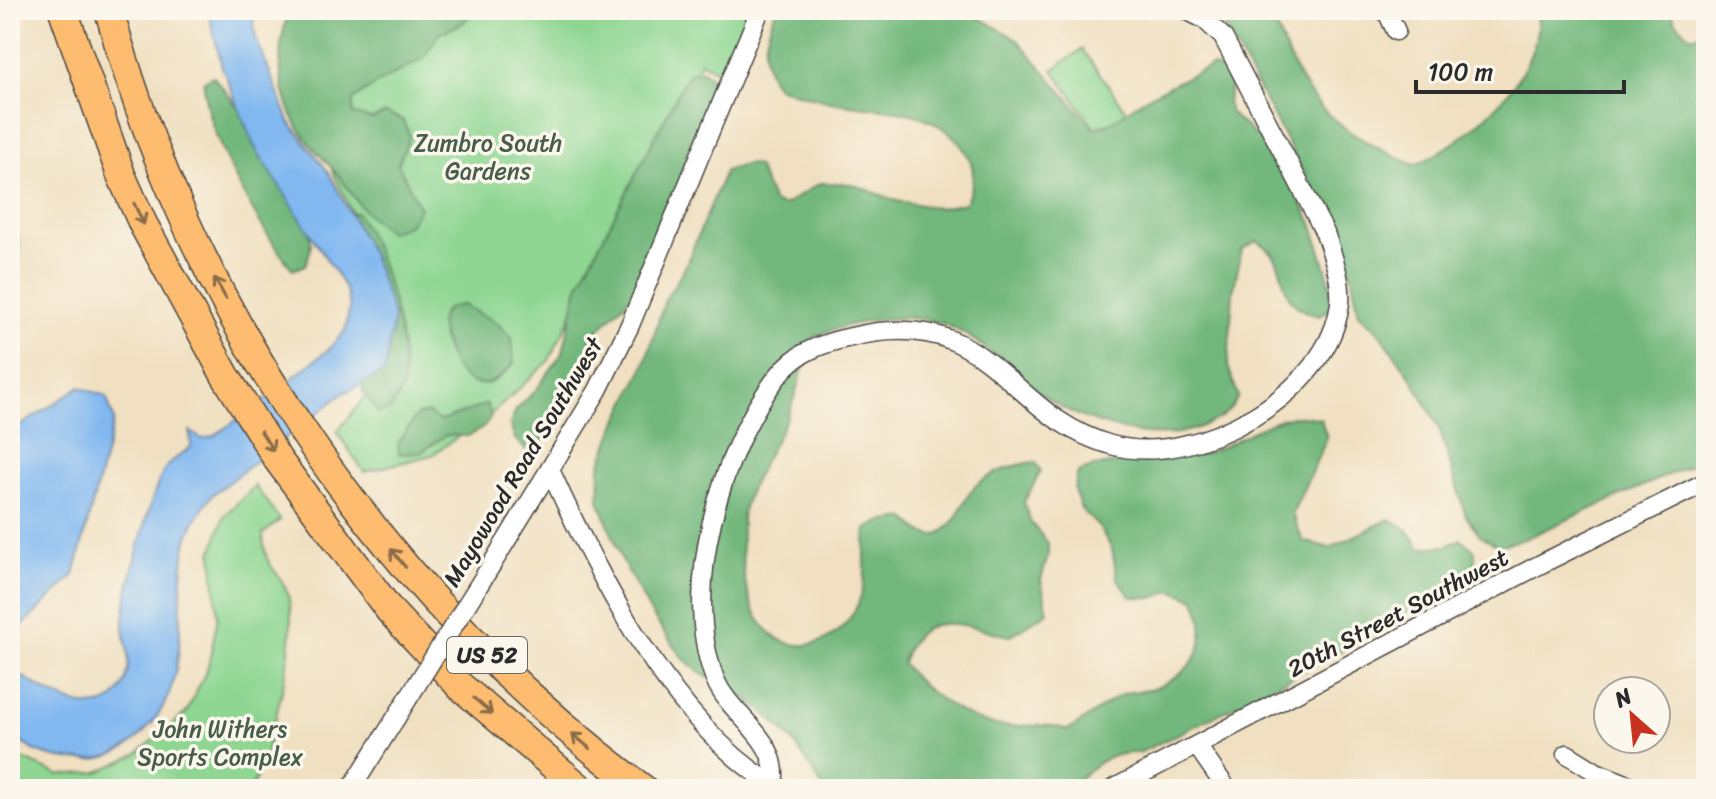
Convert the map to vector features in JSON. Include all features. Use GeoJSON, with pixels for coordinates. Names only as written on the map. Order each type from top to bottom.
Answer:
{"type":"FeatureCollection","features":[{"type":"Feature","properties":{"kind":"highway"},"geometry":{"type":"LineString","coordinates":[[44,10],[121,175]]}},
{"type":"Feature","properties":{"kind":"highway","name":"US 52"},"geometry":{"type":"LineString","coordinates":[[63,10],[121,175],[161,259],[225,375],[321,521],[390,611],[460,686],[581,789]]}},
{"type":"Feature","properties":{"kind":"highway","name":"US 52"},"geometry":{"type":"LineString","coordinates":[[110,10],[141,117],[172,192],[257,357],[351,499],[419,583],[488,656],[542,709],[643,789]]}},
{"type":"Feature","properties":{"kind":"street","name":"Mayowood Road Southwest"},"geometry":{"type":"LineString","coordinates":[[351,789],[551,472],[598,390],[630,325],[760,10]]}},
{"type":"Feature","properties":{"kind":"street"},"geometry":{"type":"LineString","coordinates":[[777,787],[771,754],[715,680],[706,648],[702,577],[731,461],[759,405],[793,360],[824,344],[884,331],[945,337],[986,358],[1054,417],[1081,435],[1114,446],[1148,450],[1183,447],[1207,440],[1252,419],[1309,368],[1329,336],[1340,303],[1337,267],[1325,233],[1223,37],[1204,19],[1186,10]]}},
{"type":"Feature","properties":{"kind":"street"},"geometry":{"type":"LineString","coordinates":[[1386,10],[1396,31]]}},
{"type":"Feature","properties":{"kind":"street"},"geometry":{"type":"LineString","coordinates":[[551,472],[567,509],[659,670],[707,729],[777,787]]}},
{"type":"Feature","properties":{"kind":"street","name":"20th Street Southwest"},"geometry":{"type":"LineString","coordinates":[[1113,789],[1541,564],[1706,483]]}},
{"type":"Feature","properties":{"kind":"street"},"geometry":{"type":"LineString","coordinates":[[1197,746],[1227,789]]}},
{"type":"Feature","properties":{"kind":"street"},"geometry":{"type":"LineString","coordinates":[[1567,754],[1596,772],[1639,789]]}},
{"type":"Feature","properties":{"kind":"green space"},"geometry":{"type":"Polygon","coordinates":[[[290,10],[477,10],[461,24],[439,34],[424,58],[353,100],[353,114],[372,119],[386,113],[403,120],[410,136],[398,164],[420,208],[409,225],[390,232],[375,221],[300,130],[286,97],[280,62],[284,27],[290,10]]]}},
{"type":"Feature","properties":{"kind":"green space","name":"Zumbro South Gardens"},"geometry":{"type":"Polygon","coordinates":[[[297,10],[747,10],[721,73],[701,62],[548,362],[495,411],[432,455],[364,472],[337,432],[385,372],[372,255],[312,127],[297,10]]]}},
{"type":"Feature","properties":{"kind":"green space"},"geometry":{"type":"Polygon","coordinates":[[[776,10],[965,10],[1017,39],[1093,128],[1109,123],[1151,96],[1212,66],[1224,70],[1231,85],[1227,102],[1230,113],[1273,151],[1313,225],[1331,286],[1330,309],[1319,316],[1303,310],[1287,292],[1277,260],[1269,250],[1257,241],[1242,249],[1233,292],[1228,366],[1238,396],[1227,413],[1216,420],[1188,431],[1168,434],[1129,431],[1070,412],[1047,399],[976,341],[944,324],[896,318],[843,327],[813,337],[786,420],[755,478],[744,506],[742,542],[746,588],[765,628],[779,639],[795,645],[827,639],[841,629],[853,614],[861,596],[866,529],[880,522],[905,518],[921,532],[935,536],[951,524],[979,483],[1007,468],[1035,462],[1041,471],[1024,502],[1031,523],[1048,543],[1041,580],[1048,612],[1010,636],[961,625],[933,626],[921,632],[910,644],[902,663],[934,695],[976,719],[1005,726],[1044,725],[1067,730],[1116,698],[1155,688],[1181,673],[1197,653],[1202,629],[1196,600],[1172,590],[1153,598],[1131,597],[1117,578],[1112,549],[1100,528],[1081,509],[1074,490],[1078,472],[1111,464],[1195,456],[1277,420],[1291,417],[1321,419],[1327,438],[1292,514],[1303,541],[1330,548],[1390,519],[1408,530],[1420,548],[1447,546],[1461,539],[1475,551],[1475,569],[1394,621],[1311,667],[1139,753],[1107,758],[1066,789],[824,789],[793,741],[771,719],[747,699],[700,673],[682,657],[652,615],[622,560],[599,500],[600,466],[614,429],[644,366],[665,300],[685,267],[725,171],[747,164],[757,166],[773,202],[783,206],[820,183],[852,184],[897,201],[940,208],[965,203],[970,192],[973,180],[971,162],[956,139],[942,127],[908,113],[831,102],[777,87],[765,58],[776,10]]]}},
{"type":"Feature","properties":{"kind":"green space"},"geometry":{"type":"Polygon","coordinates":[[[1216,10],[1270,10],[1294,67],[1321,107],[1359,138],[1415,165],[1458,140],[1499,103],[1529,58],[1536,34],[1537,10],[1671,10],[1675,21],[1691,37],[1706,32],[1706,458],[1524,539],[1498,546],[1480,535],[1466,516],[1439,428],[1413,380],[1376,329],[1359,314],[1349,264],[1325,212],[1216,10]]]}},
{"type":"Feature","properties":{"kind":"green space"},"geometry":{"type":"Polygon","coordinates":[[[1082,49],[1127,112],[1098,132],[1053,70],[1082,49]]]}},
{"type":"Feature","properties":{"kind":"green space"},"geometry":{"type":"Polygon","coordinates":[[[702,71],[712,78],[712,94],[687,152],[682,179],[635,292],[592,337],[576,389],[554,426],[537,447],[527,451],[515,439],[510,425],[516,410],[536,390],[563,352],[578,286],[685,79],[691,72],[702,71]]]}},
{"type":"Feature","properties":{"kind":"green space"},"geometry":{"type":"Polygon","coordinates":[[[213,76],[272,158],[300,208],[311,247],[305,265],[293,270],[265,231],[236,180],[223,153],[206,102],[204,81],[213,76]]]}},
{"type":"Feature","properties":{"kind":"green space"},"geometry":{"type":"Polygon","coordinates":[[[357,213],[384,274],[402,347],[401,392],[390,410],[378,413],[362,390],[368,368],[348,215],[357,213]]]}},
{"type":"Feature","properties":{"kind":"green space"},"geometry":{"type":"Polygon","coordinates":[[[463,305],[497,323],[512,338],[514,363],[491,382],[481,384],[463,377],[449,356],[440,326],[441,319],[445,311],[463,305]]]}},
{"type":"Feature","properties":{"kind":"green space"},"geometry":{"type":"Polygon","coordinates":[[[487,404],[491,417],[483,428],[468,436],[446,435],[420,453],[399,454],[398,443],[417,415],[428,413],[440,421],[487,404]]]}},
{"type":"Feature","properties":{"kind":"green space","name":"John Withers Sports Complex"},"geometry":{"type":"Polygon","coordinates":[[[255,486],[280,520],[263,534],[264,546],[269,563],[285,586],[291,614],[282,693],[267,748],[251,789],[10,789],[10,758],[23,759],[59,775],[98,772],[137,754],[187,712],[208,667],[218,617],[212,553],[224,516],[255,486]]]}},
{"type":"Feature","properties":{"kind":"water"},"geometry":{"type":"Polygon","coordinates":[[[208,10],[252,10],[256,38],[289,121],[329,173],[372,255],[394,317],[385,372],[342,394],[212,495],[203,507],[185,549],[174,677],[166,701],[152,723],[127,747],[108,756],[88,760],[51,756],[33,750],[10,732],[10,668],[55,696],[73,703],[90,706],[105,703],[118,694],[128,668],[124,620],[129,587],[147,517],[167,466],[191,447],[190,431],[201,439],[212,437],[329,349],[345,331],[350,306],[345,288],[254,146],[222,67],[208,10]]]}},
{"type":"Feature","properties":{"kind":"water"},"geometry":{"type":"Polygon","coordinates":[[[10,218],[20,248],[18,263],[10,277],[10,218]]]}},
{"type":"Feature","properties":{"kind":"water"},"geometry":{"type":"Polygon","coordinates":[[[79,387],[106,396],[114,420],[74,575],[24,624],[10,627],[10,433],[79,387]]]}}]}
